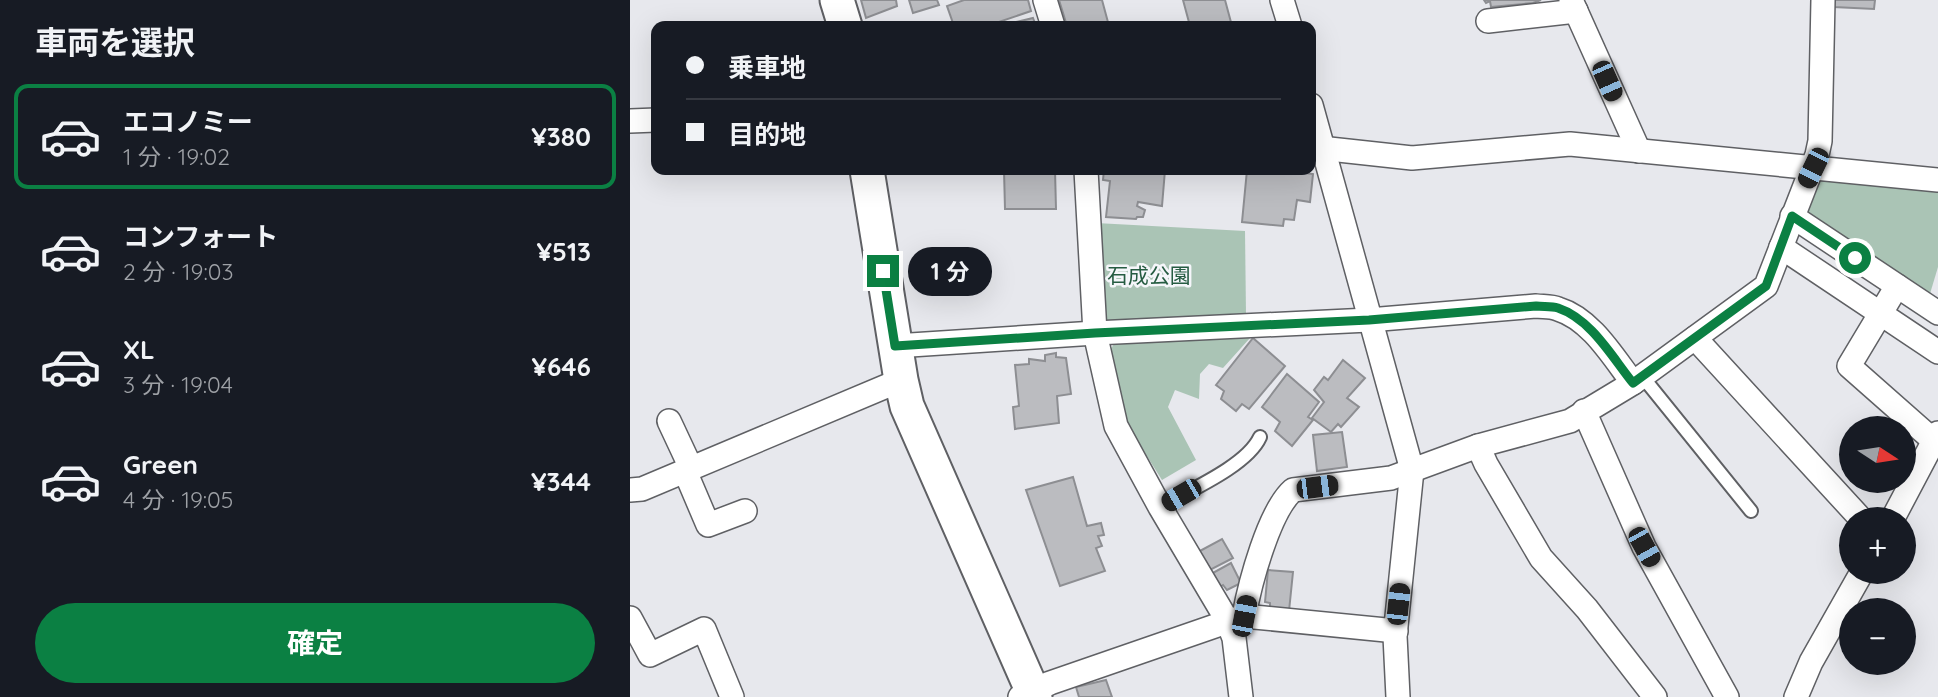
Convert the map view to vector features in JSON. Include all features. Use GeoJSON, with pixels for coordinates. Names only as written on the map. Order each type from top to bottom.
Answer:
{"type":"FeatureCollection","features":[{"type":"Feature","properties":{"kind":"street"},"geometry":{"type":"LineString","coordinates":[[837,0],[843,21]]}},
{"type":"Feature","properties":{"kind":"street"},"geometry":{"type":"LineString","coordinates":[[1045,0],[1051,21]]}},
{"type":"Feature","properties":{"kind":"street"},"geometry":{"type":"LineString","coordinates":[[1282,0],[1288,21]]}},
{"type":"Feature","properties":{"kind":"street"},"geometry":{"type":"LineString","coordinates":[[1241,697],[1234,638],[1236,618],[1283,499],[1293,490],[1391,478],[1478,446],[1570,421],[1638,379],[1766,286],[1813,168],[1820,141],[1823,0]]}},
{"type":"Feature","properties":{"kind":"street"},"geometry":{"type":"LineString","coordinates":[[1488,21],[1573,5],[1639,151]]}},
{"type":"Feature","properties":{"kind":"street"},"geometry":{"type":"LineString","coordinates":[[630,121],[651,120]]}},
{"type":"Feature","properties":{"kind":"street"},"geometry":{"type":"LineString","coordinates":[[1398,697],[1396,631],[1412,470],[1317,147],[1412,158],[1570,144],[1938,180]]}},
{"type":"Feature","properties":{"kind":"street"},"geometry":{"type":"LineString","coordinates":[[868,175],[907,406],[1029,695],[1236,618],[1396,631]]}},
{"type":"Feature","properties":{"kind":"street"},"geometry":{"type":"LineString","coordinates":[[1086,175],[1095,333],[1116,426],[1160,507],[1236,618]]}},
{"type":"Feature","properties":{"kind":"street"},"geometry":{"type":"LineString","coordinates":[[1792,216],[1938,313]]}},
{"type":"Feature","properties":{"kind":"street"},"geometry":{"type":"LineString","coordinates":[[1781,247],[1938,352]]}},
{"type":"Feature","properties":{"kind":"street"},"geometry":{"type":"LineString","coordinates":[[1897,286],[1849,366],[1936,437],[1899,507]]}},
{"type":"Feature","properties":{"kind":"street"},"geometry":{"type":"LineString","coordinates":[[895,346],[1369,320],[1536,306],[1556,307],[1573,315],[1638,379]]}},
{"type":"Feature","properties":{"kind":"street"},"geometry":{"type":"LineString","coordinates":[[1695,338],[1851,507]]}},
{"type":"Feature","properties":{"kind":"street"},"geometry":{"type":"LineString","coordinates":[[630,490],[642,489],[901,380]]}},
{"type":"Feature","properties":{"kind":"street"},"geometry":{"type":"LineString","coordinates":[[1584,411],[1644,547],[1727,697]]}},
{"type":"Feature","properties":{"kind":"street"},"geometry":{"type":"LineString","coordinates":[[669,421],[708,525],[745,511]]}},
{"type":"Feature","properties":{"kind":"street"},"geometry":{"type":"LineString","coordinates":[[1478,446],[1541,558],[1587,609],[1655,697]]}},
{"type":"Feature","properties":{"kind":"street"},"geometry":{"type":"LineString","coordinates":[[1797,697],[1811,662],[1855,584]]}},
{"type":"Feature","properties":{"kind":"street"},"geometry":{"type":"LineString","coordinates":[[630,618],[638,649],[650,655],[704,629],[732,697]]}},
{"type":"Feature","properties":{"kind":"lane"},"geometry":{"type":"LineString","coordinates":[[1638,379],[1751,511]]}},
{"type":"Feature","properties":{"kind":"lane"},"geometry":{"type":"LineString","coordinates":[[1160,507],[1225,470],[1254,449],[1260,437]]}},
{"type":"Feature","properties":{"kind":"green space"},"geometry":{"type":"Polygon","coordinates":[[[1818,179],[1938,191],[1938,267],[1929,297],[1810,219],[1805,207],[1818,179]]]}},
{"type":"Feature","properties":{"kind":"green space","name":"石成公園"},"geometry":{"type":"Polygon","coordinates":[[[1096,223],[1245,231],[1246,314],[1128,325],[1112,324],[1104,319],[1096,223]]]}},
{"type":"Feature","properties":{"kind":"green space"},"geometry":{"type":"Polygon","coordinates":[[[1250,338],[1223,368],[1209,364],[1200,374],[1199,399],[1175,390],[1168,407],[1196,460],[1162,480],[1126,423],[1109,351],[1115,343],[1250,338]]]}},
{"type":"Feature","properties":{"kind":"building"},"geometry":{"type":"Polygon","coordinates":[[[861,0],[896,0],[897,6],[866,18],[861,0]]]}},
{"type":"Feature","properties":{"kind":"building"},"geometry":{"type":"Polygon","coordinates":[[[909,0],[937,0],[939,5],[913,13],[909,0]]]}},
{"type":"Feature","properties":{"kind":"building"},"geometry":{"type":"Polygon","coordinates":[[[964,0],[1028,0],[1031,11],[1002,21],[952,21],[947,6],[964,0]]]}},
{"type":"Feature","properties":{"kind":"building"},"geometry":{"type":"Polygon","coordinates":[[[1059,0],[1102,0],[1108,21],[1065,21],[1059,0]]]}},
{"type":"Feature","properties":{"kind":"building"},"geometry":{"type":"Polygon","coordinates":[[[1183,0],[1225,0],[1231,21],[1189,21],[1183,0]]]}},
{"type":"Feature","properties":{"kind":"building"},"geometry":{"type":"Polygon","coordinates":[[[1484,0],[1541,0],[1491,7],[1490,1],[1486,3],[1484,0]]]}},
{"type":"Feature","properties":{"kind":"building"},"geometry":{"type":"Polygon","coordinates":[[[1834,0],[1875,0],[1874,9],[1834,7],[1834,0]]]}},
{"type":"Feature","properties":{"kind":"building"},"geometry":{"type":"Polygon","coordinates":[[[1004,175],[1055,175],[1056,209],[1005,209],[1004,175]]]}},
{"type":"Feature","properties":{"kind":"building"},"geometry":{"type":"Polygon","coordinates":[[[1104,175],[1165,175],[1162,206],[1138,202],[1137,206],[1145,210],[1143,217],[1106,217],[1110,181],[1103,180],[1104,175]]]}},
{"type":"Feature","properties":{"kind":"building"},"geometry":{"type":"Polygon","coordinates":[[[1247,175],[1313,175],[1310,202],[1297,200],[1294,220],[1284,219],[1283,226],[1242,222],[1247,175]]]}},
{"type":"Feature","properties":{"kind":"building"},"geometry":{"type":"Polygon","coordinates":[[[1253,338],[1285,366],[1249,409],[1242,404],[1236,411],[1221,399],[1224,391],[1216,385],[1253,338]]]}},
{"type":"Feature","properties":{"kind":"building"},"geometry":{"type":"Polygon","coordinates":[[[1056,353],[1056,357],[1066,358],[1071,394],[1057,396],[1059,423],[1015,429],[1013,407],[1019,406],[1015,365],[1029,364],[1029,359],[1045,361],[1045,355],[1056,353]]]}},
{"type":"Feature","properties":{"kind":"building"},"geometry":{"type":"Polygon","coordinates":[[[1343,360],[1365,378],[1347,398],[1359,407],[1341,427],[1338,424],[1331,432],[1312,418],[1324,402],[1314,390],[1324,377],[1328,380],[1343,360]]]}},
{"type":"Feature","properties":{"kind":"building"},"geometry":{"type":"Polygon","coordinates":[[[1287,374],[1319,402],[1308,417],[1313,420],[1292,446],[1275,431],[1280,422],[1262,407],[1287,374]]]}},
{"type":"Feature","properties":{"kind":"building"},"geometry":{"type":"Polygon","coordinates":[[[1342,432],[1347,467],[1317,471],[1313,435],[1342,432]]]}},
{"type":"Feature","properties":{"kind":"building"},"geometry":{"type":"Polygon","coordinates":[[[1073,477],[1087,526],[1101,523],[1104,535],[1098,536],[1102,546],[1096,548],[1105,571],[1060,586],[1026,490],[1073,477]]]}},
{"type":"Feature","properties":{"kind":"building"},"geometry":{"type":"Polygon","coordinates":[[[1222,539],[1233,558],[1208,571],[1198,552],[1222,539]]]}},
{"type":"Feature","properties":{"kind":"building"},"geometry":{"type":"Polygon","coordinates":[[[1231,563],[1241,583],[1227,590],[1223,585],[1217,589],[1211,574],[1231,563]]]}},
{"type":"Feature","properties":{"kind":"building"},"geometry":{"type":"Polygon","coordinates":[[[1268,570],[1293,572],[1289,611],[1270,610],[1270,603],[1265,602],[1268,570]]]}},
{"type":"Feature","properties":{"kind":"building"},"geometry":{"type":"Polygon","coordinates":[[[1106,680],[1112,697],[1079,697],[1076,687],[1106,680]]]}},
{"type":"Feature","properties":{"kind":"route"},"geometry":{"type":"LineString","coordinates":[[883,271],[895,346],[1369,320],[1536,306],[1556,307],[1573,315],[1590,330],[1633,383],[1766,286],[1792,216],[1855,258]]}}]}
